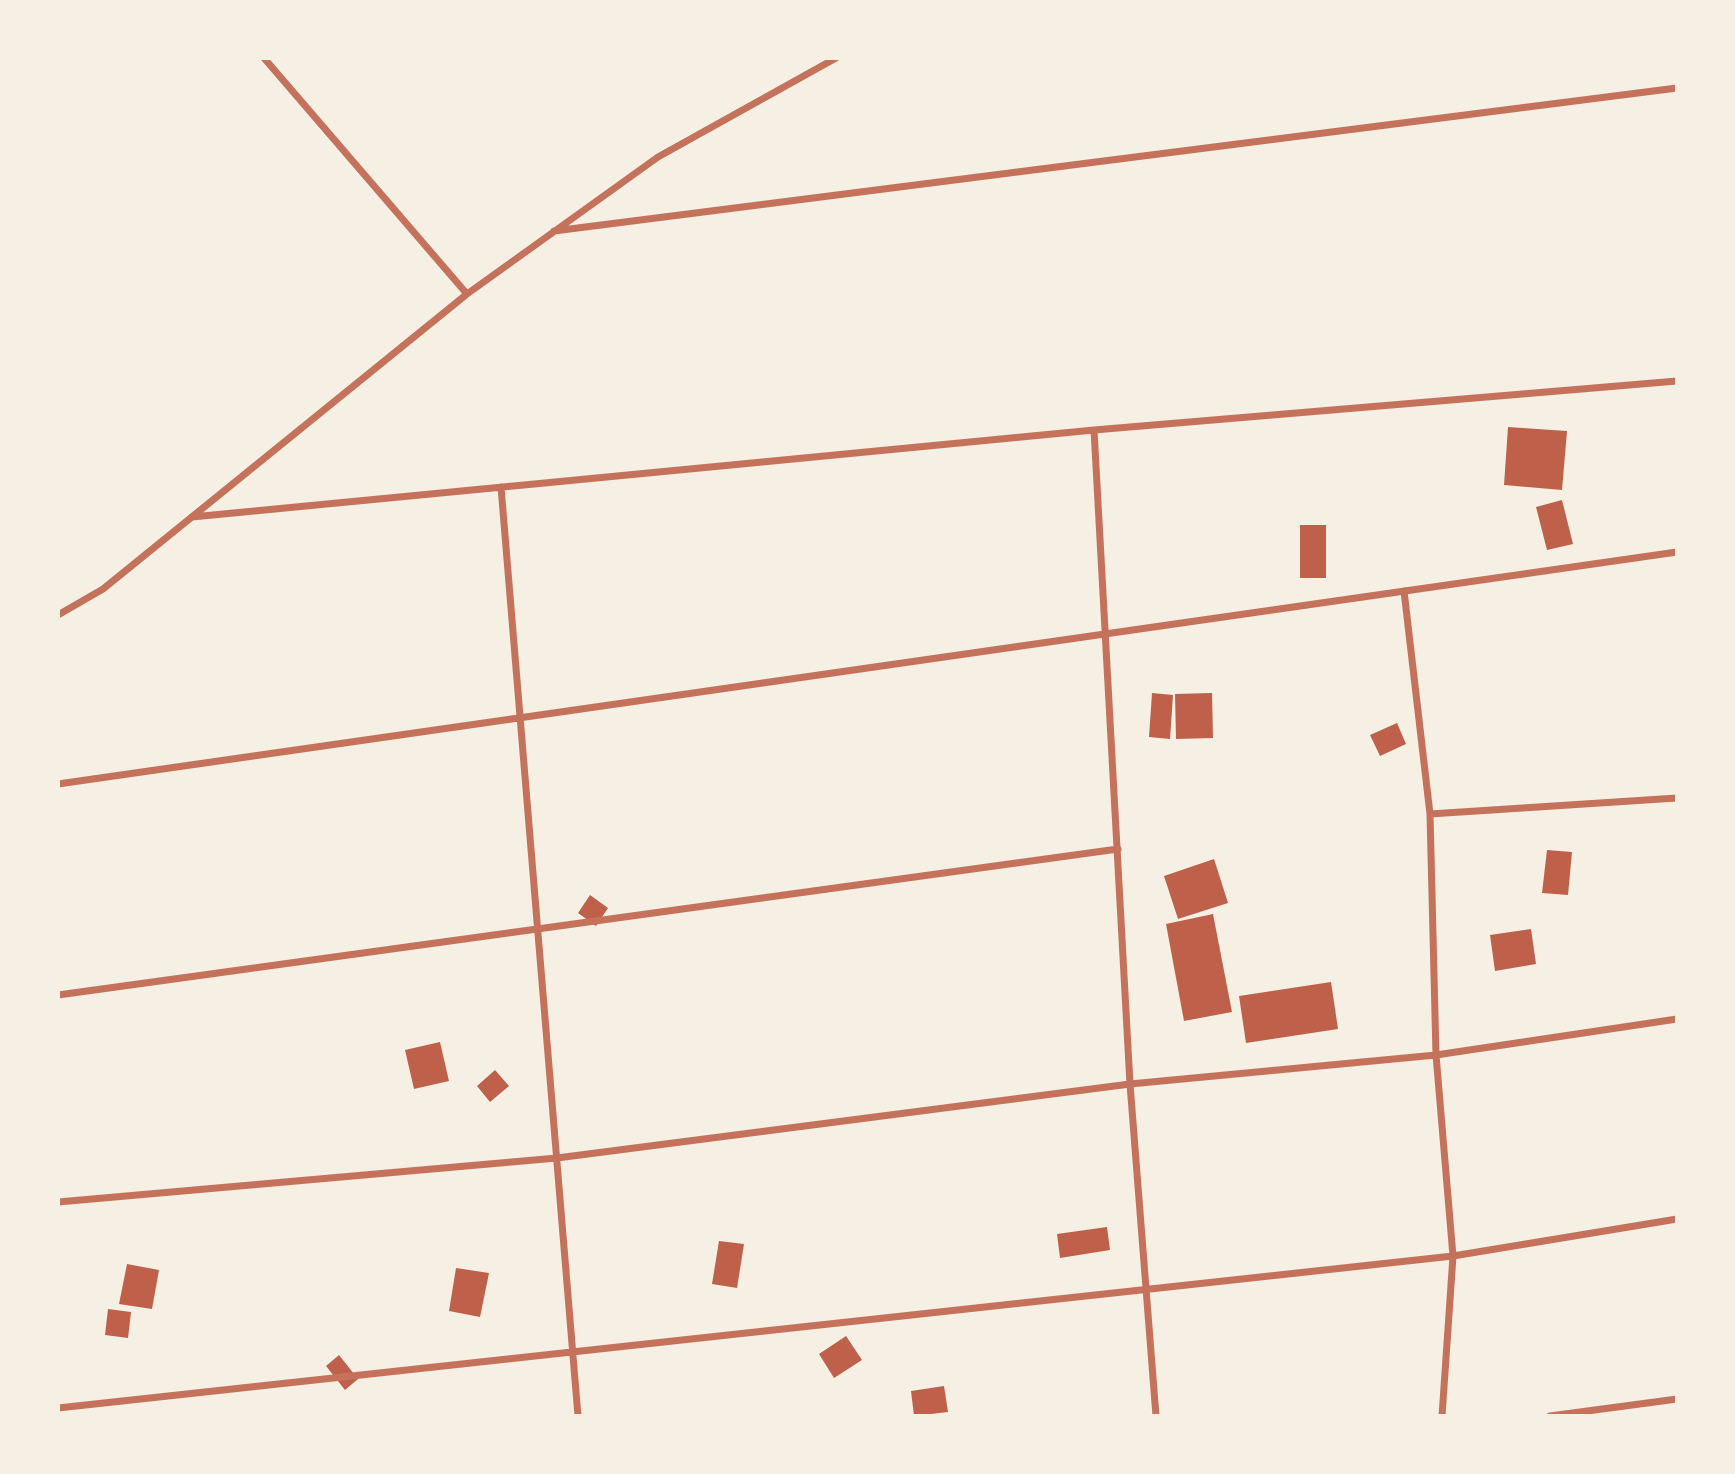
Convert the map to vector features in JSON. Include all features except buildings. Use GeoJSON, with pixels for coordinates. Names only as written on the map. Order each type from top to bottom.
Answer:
{"type":"FeatureCollection","features":[{"type":"Feature","properties":{"kind":"street"},"geometry":{"type":"LineString","coordinates":[[264,58],[467,294]]}},
{"type":"Feature","properties":{"kind":"street"},"geometry":{"type":"LineString","coordinates":[[58,615],[103,589],[467,294],[554,231],[658,157],[836,58]]}},
{"type":"Feature","properties":{"kind":"street"},"geometry":{"type":"LineString","coordinates":[[554,231],[1677,88]]}},
{"type":"Feature","properties":{"kind":"street"},"geometry":{"type":"LineString","coordinates":[[192,517],[1094,430],[1677,382]]}},
{"type":"Feature","properties":{"kind":"street"},"geometry":{"type":"LineString","coordinates":[[1094,430],[1130,1084],[1156,1416]]}},
{"type":"Feature","properties":{"kind":"street"},"geometry":{"type":"LineString","coordinates":[[501,487],[578,1416]]}},
{"type":"Feature","properties":{"kind":"street"},"geometry":{"type":"LineString","coordinates":[[58,784],[1677,552]]}},
{"type":"Feature","properties":{"kind":"street"},"geometry":{"type":"LineString","coordinates":[[1404,591],[1430,814],[1436,1055],[1453,1256],[1442,1416]]}},
{"type":"Feature","properties":{"kind":"street"},"geometry":{"type":"LineString","coordinates":[[1430,814],[1677,798]]}},
{"type":"Feature","properties":{"kind":"street"},"geometry":{"type":"LineString","coordinates":[[58,995],[1118,849]]}},
{"type":"Feature","properties":{"kind":"street"},"geometry":{"type":"LineString","coordinates":[[58,1202],[557,1158],[1130,1084],[1436,1055],[1677,1019]]}},
{"type":"Feature","properties":{"kind":"street"},"geometry":{"type":"LineString","coordinates":[[58,1408],[1453,1256],[1677,1219]]}},
{"type":"Feature","properties":{"kind":"street"},"geometry":{"type":"LineString","coordinates":[[1550,1416],[1677,1399]]}}]}
